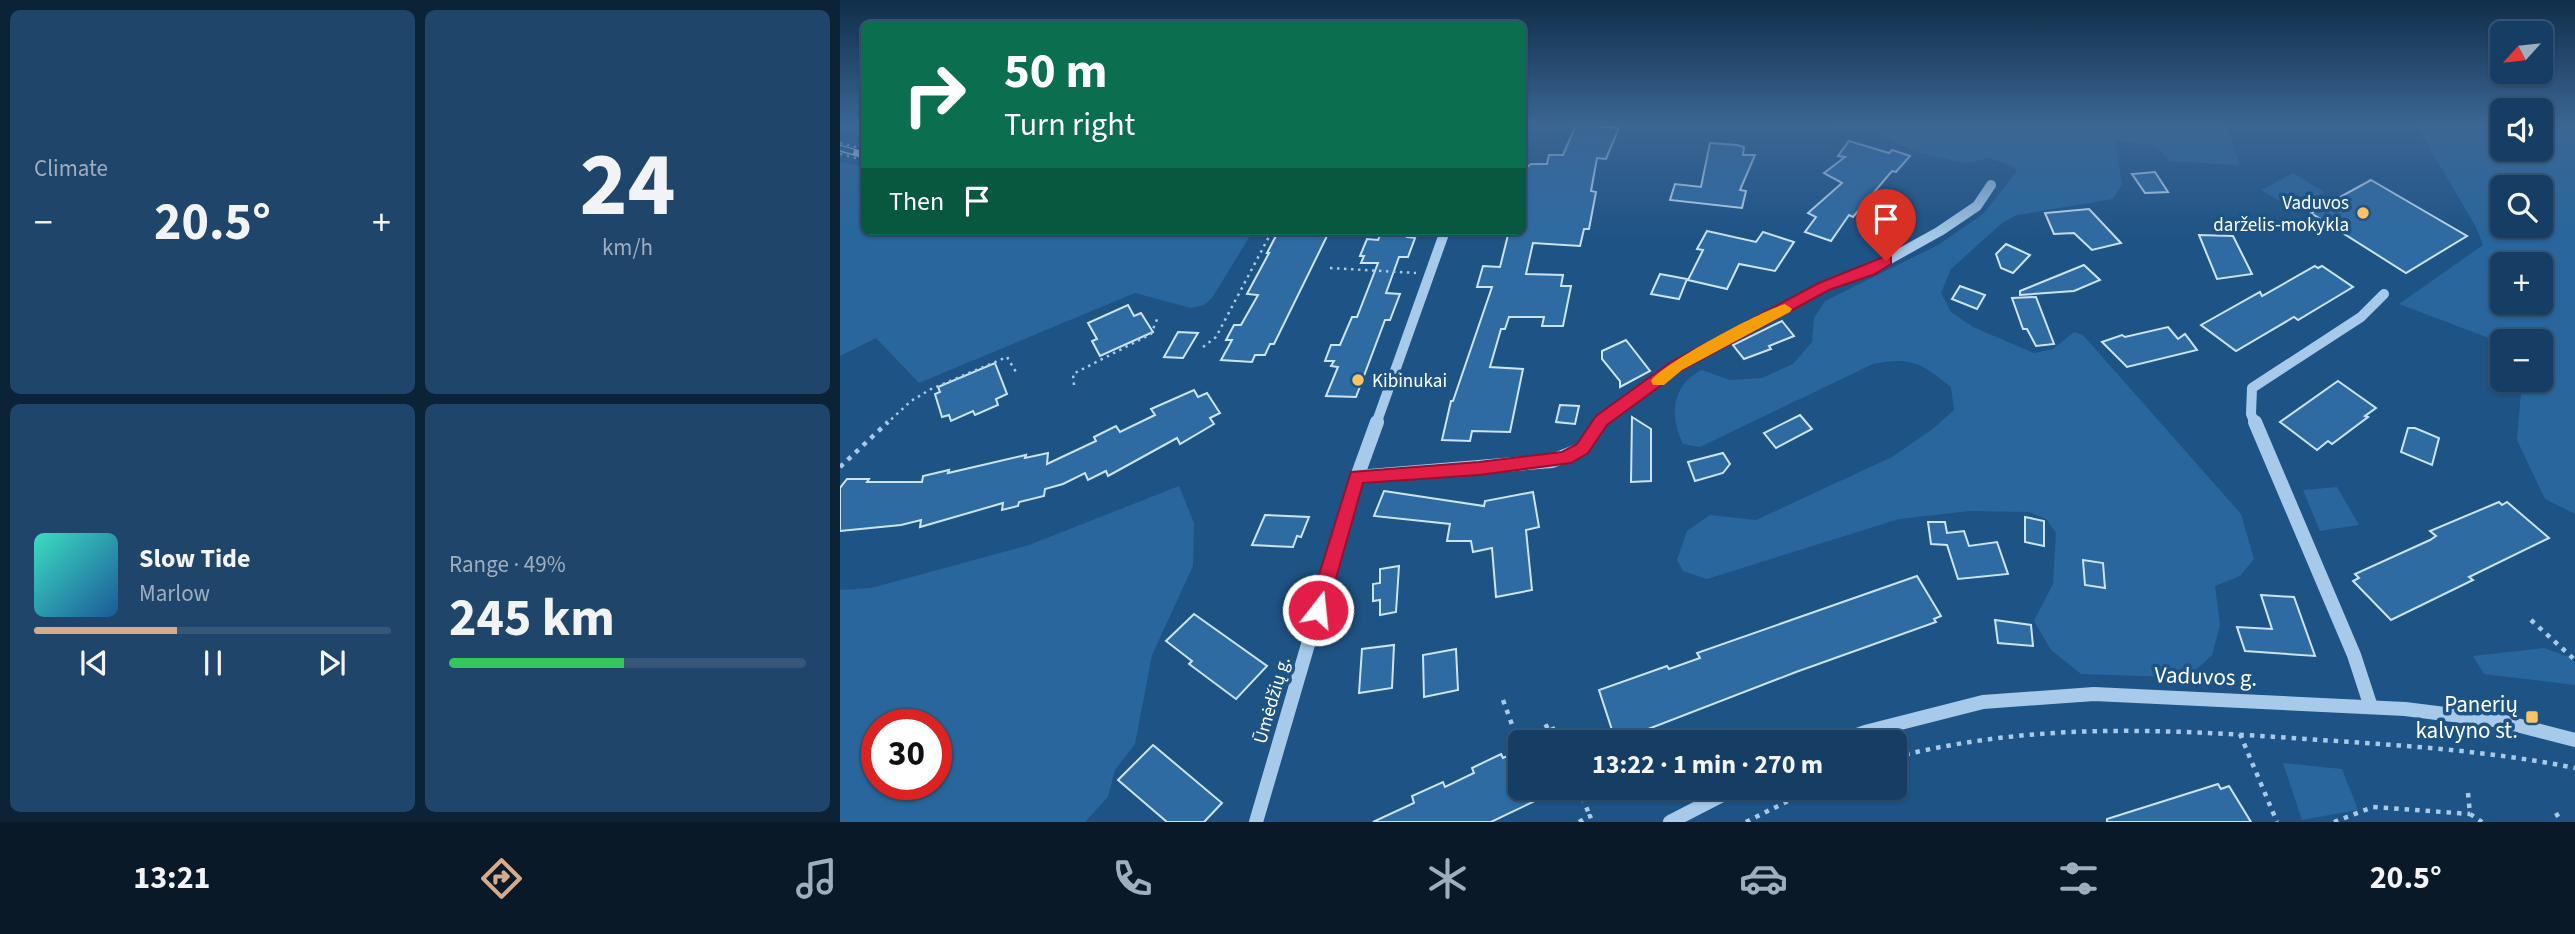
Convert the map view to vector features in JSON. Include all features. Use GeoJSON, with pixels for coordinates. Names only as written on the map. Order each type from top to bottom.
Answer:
{"type":"FeatureCollection","features":[{"type":"Feature","properties":{"kind":"street"},"geometry":{"type":"LineString","coordinates":[[1357,477],[1552,461],[1574,454],[1582,449],[1602,421],[1676,366],[1824,287],[1870,270],[1940,231],[1978,206],[1991,186]]}},
{"type":"Feature","properties":{"kind":"street","name":"Ūmėdžių g."},"geometry":{"type":"LineString","coordinates":[[1256,822],[1357,477],[1444,235]]}},
{"type":"Feature","properties":{"kind":"street"},"geometry":{"type":"LineString","coordinates":[[2371,707],[2354,655],[2251,414],[2252,387],[2269,373],[2358,320],[2380,302],[2384,294]]}},
{"type":"Feature","properties":{"kind":"street","name":"Vaduvos g."},"geometry":{"type":"LineString","coordinates":[[1873,730],[1983,702],[2094,694],[2371,707],[2501,721],[2575,740]]}},
{"type":"Feature","properties":{"kind":"street"},"geometry":{"type":"LineString","coordinates":[[1670,822],[1713,800]]}},
{"type":"Feature","properties":{"kind":"path"},"geometry":{"type":"LineString","coordinates":[[1203,346],[1216,337],[1270,235]]}},
{"type":"Feature","properties":{"kind":"path"},"geometry":{"type":"LineString","coordinates":[[1331,268],[1429,274]]}},
{"type":"Feature","properties":{"kind":"path"},"geometry":{"type":"LineString","coordinates":[[1074,385],[1073,374],[1151,334],[1158,317]]}},
{"type":"Feature","properties":{"kind":"path"},"geometry":{"type":"LineString","coordinates":[[840,467],[911,401],[931,389],[1007,357],[1016,372]]}},
{"type":"Feature","properties":{"kind":"path"},"geometry":{"type":"LineString","coordinates":[[2531,620],[2575,660]]}},
{"type":"Feature","properties":{"kind":"path"},"geometry":{"type":"LineString","coordinates":[[1503,700],[1514,730]]}},
{"type":"Feature","properties":{"kind":"path"},"geometry":{"type":"LineString","coordinates":[[1539,730],[1551,724],[1554,730]]}},
{"type":"Feature","properties":{"kind":"path"},"geometry":{"type":"LineString","coordinates":[[1907,754],[2006,735],[2067,731],[2240,734],[2433,747],[2533,759],[2575,768]]}},
{"type":"Feature","properties":{"kind":"path"},"geometry":{"type":"LineString","coordinates":[[2240,734],[2277,822]]}},
{"type":"Feature","properties":{"kind":"path"},"geometry":{"type":"LineString","coordinates":[[2468,793],[2470,814]]}},
{"type":"Feature","properties":{"kind":"path"},"geometry":{"type":"LineString","coordinates":[[1580,822],[1591,819],[1583,800]]}},
{"type":"Feature","properties":{"kind":"path"},"geometry":{"type":"LineString","coordinates":[[1746,822],[1790,800]]}},
{"type":"Feature","properties":{"kind":"path"},"geometry":{"type":"LineString","coordinates":[[2334,822],[2373,807],[2470,814],[2482,822]]}},
{"type":"Feature","properties":{"kind":"path"},"geometry":{"type":"LineString","coordinates":[[2556,813],[2561,822]]}},
{"type":"Feature","properties":{"kind":"shaded area"},"geometry":{"type":"Polygon","coordinates":[[[840,163],[861,166],[861,235],[1251,235],[1212,298],[1204,305],[1191,308],[1135,293],[919,383],[876,338],[840,356],[840,163]]]}},
{"type":"Feature","properties":{"kind":"shaded area"},"geometry":{"type":"Polygon","coordinates":[[[2004,163],[2119,163],[2122,184],[2113,199],[2017,215],[2002,223],[1951,269],[1941,293],[1951,312],[1973,327],[2034,353],[2053,349],[2074,332],[2083,335],[2241,514],[2254,559],[2240,576],[2215,586],[2220,625],[2212,655],[2196,670],[2174,677],[2081,674],[2051,650],[2034,621],[2053,584],[2056,533],[2046,519],[2029,512],[1970,511],[1899,519],[1707,579],[1683,571],[1677,560],[1687,531],[1710,515],[1756,520],[1892,457],[1934,428],[1954,410],[1951,387],[1916,364],[1898,361],[1873,364],[1700,447],[1683,444],[1675,412],[1679,392],[1684,384],[1702,370],[1730,380],[1762,378],[1793,364],[1812,342],[1814,318],[1825,301],[1938,245],[1983,214],[2017,171],[2004,163]]]}},
{"type":"Feature","properties":{"kind":"shaded area"},"geometry":{"type":"Polygon","coordinates":[[[2439,163],[2575,163],[2575,514],[2545,499],[2517,440],[2521,392],[2553,392],[2553,329],[2490,329],[2490,338],[2399,304],[2483,245],[2476,227],[2439,163]]]}},
{"type":"Feature","properties":{"kind":"shaded area"},"geometry":{"type":"Polygon","coordinates":[[[2293,173],[2325,192],[2293,209],[2261,190],[2293,173]]]}},
{"type":"Feature","properties":{"kind":"shaded area"},"geometry":{"type":"Polygon","coordinates":[[[1179,486],[1194,523],[1193,566],[1152,655],[1135,744],[1115,770],[1108,797],[1085,822],[840,822],[840,590],[871,588],[1029,545],[1179,486]]]}},
{"type":"Feature","properties":{"kind":"shaded area"},"geometry":{"type":"Polygon","coordinates":[[[2337,487],[2359,525],[2320,531],[2303,490],[2337,487]]]}},
{"type":"Feature","properties":{"kind":"shaded area"},"geometry":{"type":"Polygon","coordinates":[[[2544,648],[2569,657],[2575,663],[2575,685],[2484,674],[2473,656],[2544,648]]]}},
{"type":"Feature","properties":{"kind":"shaded area"},"geometry":{"type":"Polygon","coordinates":[[[2283,763],[2342,769],[2358,810],[2302,820],[2283,763]]]}},
{"type":"Feature","properties":{"kind":"building"},"geometry":{"type":"Polygon","coordinates":[[[1596,163],[1591,191],[1596,192],[1589,229],[1584,229],[1580,246],[1533,243],[1526,274],[1563,275],[1561,286],[1571,286],[1563,326],[1542,326],[1544,317],[1509,317],[1505,329],[1501,329],[1490,367],[1523,369],[1510,432],[1472,431],[1470,441],[1442,440],[1451,401],[1492,287],[1477,287],[1483,266],[1500,267],[1508,235],[1526,235],[1526,170],[1531,164],[1596,163]]]}},
{"type":"Feature","properties":{"kind":"building"},"geometry":{"type":"Polygon","coordinates":[[[1706,163],[1751,163],[1740,190],[1746,191],[1742,208],[1670,200],[1675,184],[1701,187],[1706,163]]]}},
{"type":"Feature","properties":{"kind":"building"},"geometry":{"type":"Polygon","coordinates":[[[1837,163],[1904,163],[1896,172],[1892,171],[1853,217],[1849,215],[1831,241],[1805,232],[1816,217],[1808,213],[1842,183],[1824,173],[1837,163]]]}},
{"type":"Feature","properties":{"kind":"building"},"geometry":{"type":"Polygon","coordinates":[[[2155,172],[2168,192],[2145,193],[2132,174],[2155,172]]]}},
{"type":"Feature","properties":{"kind":"building"},"geometry":{"type":"Polygon","coordinates":[[[2371,180],[2467,236],[2406,273],[2311,213],[2371,180]]]}},
{"type":"Feature","properties":{"kind":"building"},"geometry":{"type":"Polygon","coordinates":[[[2089,209],[2121,243],[2092,250],[2074,233],[2054,234],[2045,213],[2089,209]]]}},
{"type":"Feature","properties":{"kind":"building"},"geometry":{"type":"Polygon","coordinates":[[[1707,231],[1756,242],[1763,232],[1794,242],[1775,271],[1739,264],[1727,289],[1688,280],[1703,250],[1697,249],[1707,231]]]}},
{"type":"Feature","properties":{"kind":"building"},"geometry":{"type":"Polygon","coordinates":[[[1276,235],[1328,235],[1274,344],[1270,344],[1265,355],[1255,355],[1252,362],[1221,360],[1232,340],[1226,340],[1234,325],[1241,325],[1258,295],[1247,294],[1276,235]]]}},
{"type":"Feature","properties":{"kind":"building"},"geometry":{"type":"Polygon","coordinates":[[[1380,235],[1408,235],[1407,237],[1415,238],[1408,257],[1399,257],[1386,293],[1400,294],[1390,320],[1385,320],[1356,397],[1326,396],[1338,367],[1331,366],[1334,361],[1325,361],[1331,345],[1340,345],[1352,317],[1357,317],[1378,263],[1361,263],[1364,256],[1360,256],[1367,239],[1378,240],[1380,235]]]}},
{"type":"Feature","properties":{"kind":"building"},"geometry":{"type":"Polygon","coordinates":[[[2199,235],[2233,236],[2252,274],[2217,279],[2199,235]]]}},
{"type":"Feature","properties":{"kind":"building"},"geometry":{"type":"Polygon","coordinates":[[[2006,244],[2030,255],[2013,273],[2001,268],[1996,254],[2006,244]]]}},
{"type":"Feature","properties":{"kind":"building"},"geometry":{"type":"Polygon","coordinates":[[[2084,265],[2100,280],[2074,291],[2020,295],[2020,291],[2084,265]]]}},
{"type":"Feature","properties":{"kind":"building"},"geometry":{"type":"Polygon","coordinates":[[[2315,266],[2322,266],[2353,287],[2298,320],[2294,317],[2236,351],[2201,325],[2260,292],[2262,296],[2315,266]]]}},
{"type":"Feature","properties":{"kind":"building"},"geometry":{"type":"Polygon","coordinates":[[[1660,274],[1687,279],[1679,299],[1651,294],[1660,274]]]}},
{"type":"Feature","properties":{"kind":"building"},"geometry":{"type":"Polygon","coordinates":[[[1960,286],[1985,295],[1977,309],[1952,299],[1960,286]]]}},
{"type":"Feature","properties":{"kind":"building"},"geometry":{"type":"Polygon","coordinates":[[[2036,297],[2054,344],[2036,346],[2027,329],[2023,329],[2012,298],[2036,297]]]}},
{"type":"Feature","properties":{"kind":"building"},"geometry":{"type":"Polygon","coordinates":[[[1128,305],[1134,316],[1141,313],[1153,332],[1100,356],[1092,341],[1097,339],[1088,323],[1128,305]]]}},
{"type":"Feature","properties":{"kind":"building"},"geometry":{"type":"Polygon","coordinates":[[[1782,321],[1794,336],[1769,346],[1771,349],[1744,359],[1733,345],[1782,321]]]}},
{"type":"Feature","properties":{"kind":"building"},"geometry":{"type":"Polygon","coordinates":[[[2168,327],[2178,339],[2185,334],[2197,350],[2127,367],[2102,342],[2122,335],[2125,337],[2168,327]]]}},
{"type":"Feature","properties":{"kind":"building"},"geometry":{"type":"Polygon","coordinates":[[[1178,332],[1198,333],[1183,358],[1164,357],[1178,332]]]}},
{"type":"Feature","properties":{"kind":"building"},"geometry":{"type":"Polygon","coordinates":[[[1626,340],[1650,371],[1620,387],[1620,381],[1602,359],[1602,351],[1626,340]]]}},
{"type":"Feature","properties":{"kind":"building"},"geometry":{"type":"Polygon","coordinates":[[[995,363],[1007,394],[996,399],[998,405],[975,415],[973,411],[951,421],[949,415],[942,417],[935,394],[940,392],[938,387],[995,363]]]}},
{"type":"Feature","properties":{"kind":"building"},"geometry":{"type":"Polygon","coordinates":[[[2338,381],[2376,408],[2332,444],[2328,441],[2317,450],[2280,422],[2338,381]]]}},
{"type":"Feature","properties":{"kind":"building"},"geometry":{"type":"Polygon","coordinates":[[[1194,390],[1198,397],[1207,393],[1220,413],[1210,418],[1214,424],[1180,444],[1177,438],[1108,476],[1106,471],[1088,480],[1085,473],[1045,489],[1044,496],[1019,502],[1018,506],[1002,510],[1003,503],[920,527],[921,520],[901,525],[840,531],[840,488],[847,479],[869,479],[867,482],[922,482],[923,476],[949,470],[948,473],[1026,455],[1025,458],[1048,453],[1047,464],[1096,441],[1094,437],[1116,426],[1120,432],[1155,415],[1151,409],[1194,390]]]}},
{"type":"Feature","properties":{"kind":"building"},"geometry":{"type":"Polygon","coordinates":[[[1560,405],[1579,406],[1575,424],[1556,422],[1560,405]]]}},
{"type":"Feature","properties":{"kind":"building"},"geometry":{"type":"Polygon","coordinates":[[[1800,415],[1812,429],[1776,448],[1764,433],[1800,415]]]}},
{"type":"Feature","properties":{"kind":"building"},"geometry":{"type":"Polygon","coordinates":[[[1632,417],[1651,429],[1651,481],[1631,482],[1632,417]]]}},
{"type":"Feature","properties":{"kind":"building"},"geometry":{"type":"Polygon","coordinates":[[[2408,428],[2415,428],[2439,438],[2432,465],[2401,452],[2408,428]]]}},
{"type":"Feature","properties":{"kind":"building"},"geometry":{"type":"Polygon","coordinates":[[[1723,453],[1730,464],[1723,473],[1695,481],[1688,462],[1723,453]]]}},
{"type":"Feature","properties":{"kind":"building"},"geometry":{"type":"Polygon","coordinates":[[[1384,491],[1484,506],[1485,501],[1533,492],[1539,527],[1526,530],[1532,590],[1496,597],[1492,548],[1473,552],[1471,541],[1447,541],[1450,524],[1374,516],[1384,491]]]}},
{"type":"Feature","properties":{"kind":"building"},"geometry":{"type":"Polygon","coordinates":[[[2499,502],[2502,505],[2507,502],[2549,538],[2469,577],[2473,580],[2391,620],[2353,581],[2359,578],[2355,574],[2436,536],[2430,531],[2499,502]]]}},
{"type":"Feature","properties":{"kind":"building"},"geometry":{"type":"Polygon","coordinates":[[[1265,515],[1309,517],[1301,537],[1297,536],[1293,547],[1252,545],[1265,515]]]}},
{"type":"Feature","properties":{"kind":"building"},"geometry":{"type":"Polygon","coordinates":[[[2025,517],[2044,521],[2044,546],[2025,542],[2025,517]]]}},
{"type":"Feature","properties":{"kind":"building"},"geometry":{"type":"Polygon","coordinates":[[[1928,522],[1945,522],[1947,533],[1964,531],[1969,546],[1997,542],[2008,574],[1958,579],[1947,545],[1931,544],[1928,522]]]}},
{"type":"Feature","properties":{"kind":"building"},"geometry":{"type":"Polygon","coordinates":[[[2083,560],[2103,563],[2105,588],[2085,585],[2083,560]]]}},
{"type":"Feature","properties":{"kind":"building"},"geometry":{"type":"Polygon","coordinates":[[[1399,566],[1396,612],[1380,615],[1380,600],[1373,601],[1373,584],[1380,583],[1380,569],[1399,566]]]}},
{"type":"Feature","properties":{"kind":"building"},"geometry":{"type":"Polygon","coordinates":[[[1917,576],[1941,616],[1934,619],[1936,622],[1646,730],[1612,730],[1599,690],[1667,666],[1669,669],[1700,658],[1697,653],[1917,576]]]}},
{"type":"Feature","properties":{"kind":"building"},"geometry":{"type":"Polygon","coordinates":[[[2261,595],[2294,597],[2315,656],[2245,651],[2237,627],[2272,629],[2261,595]]]}},
{"type":"Feature","properties":{"kind":"building"},"geometry":{"type":"Polygon","coordinates":[[[1194,614],[1267,666],[1236,699],[1189,664],[1192,661],[1166,641],[1194,614]]]}},
{"type":"Feature","properties":{"kind":"building"},"geometry":{"type":"Polygon","coordinates":[[[1995,620],[2031,625],[2033,646],[1998,643],[1995,620]]]}},
{"type":"Feature","properties":{"kind":"building"},"geometry":{"type":"Polygon","coordinates":[[[1394,645],[1392,688],[1359,693],[1362,649],[1394,645]]]}},
{"type":"Feature","properties":{"kind":"building"},"geometry":{"type":"Polygon","coordinates":[[[1456,649],[1458,690],[1424,697],[1423,655],[1456,649]]]}},
{"type":"Feature","properties":{"kind":"building"},"geometry":{"type":"Polygon","coordinates":[[[1153,745],[1222,803],[1204,822],[1167,822],[1118,780],[1153,745]]]}},
{"type":"Feature","properties":{"kind":"building"},"geometry":{"type":"Polygon","coordinates":[[[1501,754],[1503,758],[1508,756],[1508,800],[1537,800],[1491,822],[1373,822],[1414,803],[1412,796],[1443,782],[1445,787],[1474,773],[1472,768],[1501,754]]]}},
{"type":"Feature","properties":{"kind":"building"},"geometry":{"type":"Polygon","coordinates":[[[2218,784],[2221,789],[2229,786],[2251,822],[2107,822],[2107,819],[2218,784]]]}},
{"type":"Feature","properties":{"kind":"slow traffic"},"geometry":{"type":"LineString","coordinates":[[1658,381],[1676,366],[1785,309]]}},
{"type":"Feature","properties":{"kind":"place","name":"Vaduvos darželis-mokykla"},"geometry":{"type":"Point","coordinates":[2363,213]}},
{"type":"Feature","properties":{"kind":"place","name":"Kibinukai"},"geometry":{"type":"Point","coordinates":[1358,380]}},
{"type":"Feature","properties":{"kind":"place","name":"Panerių kalvyno st."},"geometry":{"type":"Point","coordinates":[2532,717]}},
{"type":"Feature","properties":{"kind":"route"},"geometry":{"type":"LineString","coordinates":[[1318,610],[1357,477],[1479,468],[1565,458],[1582,449],[1602,421],[1676,366],[1824,287],[1851,278],[1886,261]]}}]}
